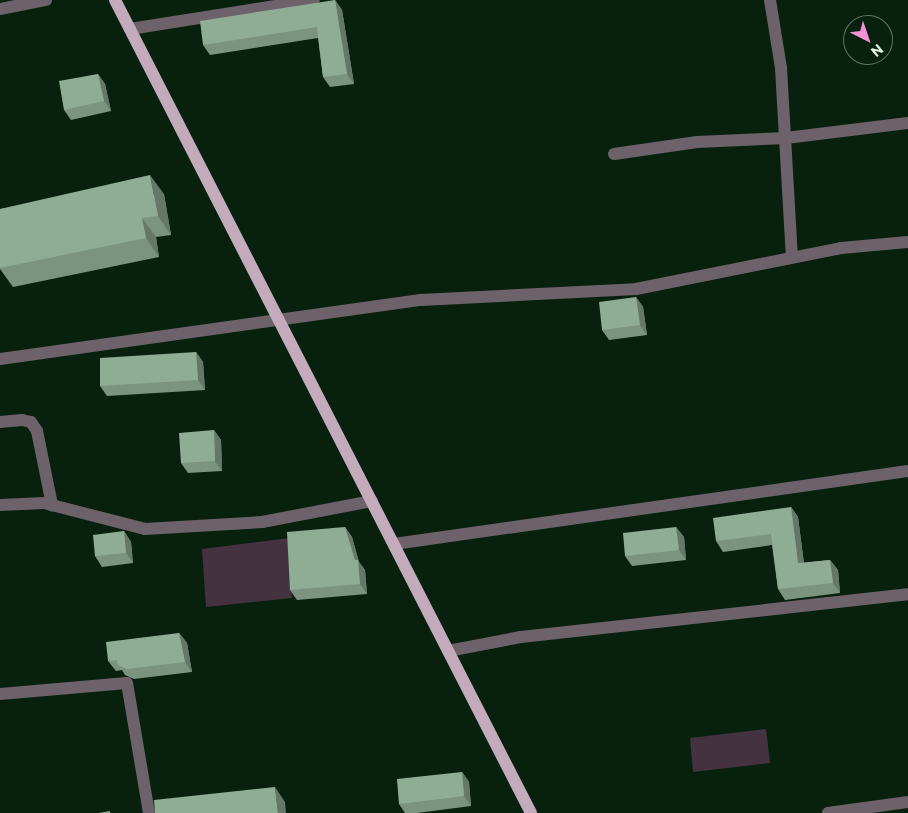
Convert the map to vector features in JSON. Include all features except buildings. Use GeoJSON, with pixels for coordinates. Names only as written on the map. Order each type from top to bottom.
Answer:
{"type":"FeatureCollection","features":[{"type":"Feature","properties":{"kind":"main road"},"geometry":{"type":"LineString","coordinates":[[115,0],[531,813]]}},
{"type":"Feature","properties":{"kind":"street"},"geometry":{"type":"LineString","coordinates":[[0,9],[46,0]]}},
{"type":"Feature","properties":{"kind":"street"},"geometry":{"type":"LineString","coordinates":[[130,29],[314,0]]}},
{"type":"Feature","properties":{"kind":"street"},"geometry":{"type":"LineString","coordinates":[[770,0],[781,68],[792,257]]}},
{"type":"Feature","properties":{"kind":"street"},"geometry":{"type":"LineString","coordinates":[[614,154],[697,142],[786,138],[908,123]]}},
{"type":"Feature","properties":{"kind":"street"},"geometry":{"type":"LineString","coordinates":[[0,359],[421,300],[636,289],[841,248],[908,242]]}},
{"type":"Feature","properties":{"kind":"street"},"geometry":{"type":"LineString","coordinates":[[0,422],[22,420],[31,422],[37,431],[52,505]]}},
{"type":"Feature","properties":{"kind":"street"},"geometry":{"type":"LineString","coordinates":[[394,544],[908,471]]}},
{"type":"Feature","properties":{"kind":"street"},"geometry":{"type":"LineString","coordinates":[[0,505],[52,505],[146,529],[262,522],[372,501]]}},
{"type":"Feature","properties":{"kind":"street"},"geometry":{"type":"LineString","coordinates":[[448,651],[522,637],[908,594]]}},
{"type":"Feature","properties":{"kind":"street"},"geometry":{"type":"LineString","coordinates":[[0,694],[127,683],[149,813]]}},
{"type":"Feature","properties":{"kind":"street"},"geometry":{"type":"LineString","coordinates":[[828,813],[908,802]]}},
{"type":"Feature","properties":{"kind":"shaded area"},"geometry":{"type":"Polygon","coordinates":[[[290,538],[292,598],[206,607],[202,549],[290,538]]]}},
{"type":"Feature","properties":{"kind":"shaded area"},"geometry":{"type":"Polygon","coordinates":[[[766,729],[770,763],[693,772],[690,738],[766,729]]]}}]}
